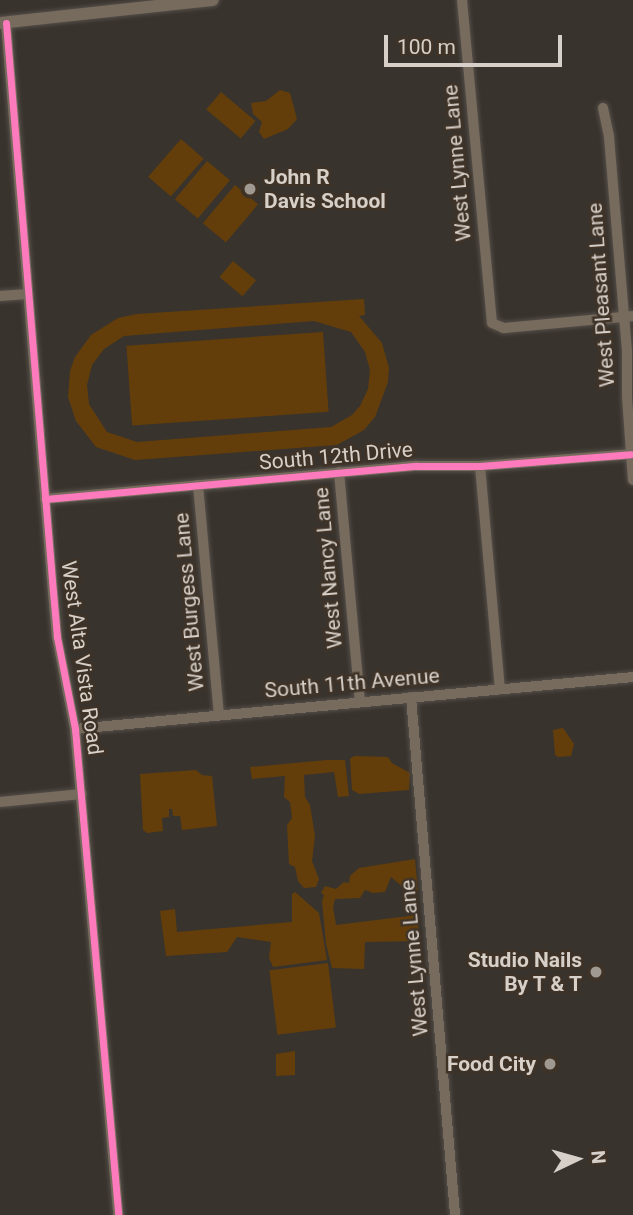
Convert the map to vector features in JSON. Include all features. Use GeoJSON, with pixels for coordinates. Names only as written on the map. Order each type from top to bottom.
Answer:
{"type":"FeatureCollection","features":[{"type":"Feature","properties":{"kind":"street"},"geometry":{"type":"LineString","coordinates":[[3,23],[213,0]]}},
{"type":"Feature","properties":{"kind":"street","name":"West Lynne Lane"},"geometry":{"type":"LineString","coordinates":[[462,0],[492,323],[504,328],[629,316]]}},
{"type":"Feature","properties":{"kind":"street","name":"West Alta Vista Road"},"geometry":{"type":"LineString","coordinates":[[3,23],[57,638],[75,729],[82,794],[118,1215]]}},
{"type":"Feature","properties":{"kind":"street","name":"West Pleasant Lane"},"geometry":{"type":"LineString","coordinates":[[603,108],[609,136],[629,316],[633,480]]}},
{"type":"Feature","properties":{"kind":"street"},"geometry":{"type":"LineString","coordinates":[[0,296],[28,294]]}},
{"type":"Feature","properties":{"kind":"street","name":"South 12th Drive"},"geometry":{"type":"LineString","coordinates":[[45,499],[417,466],[480,466],[631,454]]}},
{"type":"Feature","properties":{"kind":"street"},"geometry":{"type":"LineString","coordinates":[[480,466],[500,689]]}},
{"type":"Feature","properties":{"kind":"street","name":"West Nancy Lane"},"geometry":{"type":"LineString","coordinates":[[339,472],[360,702]]}},
{"type":"Feature","properties":{"kind":"street","name":"West Burgess Lane"},"geometry":{"type":"LineString","coordinates":[[198,485],[219,715]]}},
{"type":"Feature","properties":{"kind":"street","name":"South 11th Avenue"},"geometry":{"type":"LineString","coordinates":[[75,729],[633,677]]}},
{"type":"Feature","properties":{"kind":"street","name":"West Lynne Lane"},"geometry":{"type":"LineString","coordinates":[[411,697],[456,1215]]}},
{"type":"Feature","properties":{"kind":"street"},"geometry":{"type":"LineString","coordinates":[[0,802],[82,794]]}},
{"type":"Feature","properties":{"kind":"shaded area"},"geometry":{"type":"Polygon","coordinates":[[[280,90],[290,93],[297,119],[288,129],[264,139],[259,132],[262,122],[253,114],[251,103],[266,101],[280,90]]]}},
{"type":"Feature","properties":{"kind":"shaded area"},"geometry":{"type":"Polygon","coordinates":[[[221,92],[255,121],[241,139],[206,110],[221,92]]]}},
{"type":"Feature","properties":{"kind":"shaded area"},"geometry":{"type":"Polygon","coordinates":[[[181,139],[204,159],[171,196],[148,177],[181,139]]]}},
{"type":"Feature","properties":{"kind":"shaded area"},"geometry":{"type":"Polygon","coordinates":[[[207,161],[230,180],[198,219],[175,199],[207,161]]]}},
{"type":"Feature","properties":{"kind":"shaded area"},"geometry":{"type":"Polygon","coordinates":[[[235,185],[258,204],[226,243],[203,223],[235,185]]]}},
{"type":"Feature","properties":{"kind":"shaded area"},"geometry":{"type":"Polygon","coordinates":[[[233,261],[256,280],[242,296],[220,277],[233,261]]]}},
{"type":"Feature","properties":{"kind":"shaded area"},"geometry":{"type":"Polygon","coordinates":[[[364,299],[365,315],[359,316],[382,343],[389,368],[388,382],[375,417],[364,430],[337,445],[135,460],[96,447],[76,421],[68,397],[70,371],[75,357],[91,335],[118,318],[137,314],[364,299]],[[314,321],[124,336],[104,349],[92,365],[87,385],[89,404],[107,432],[137,442],[331,427],[352,415],[368,389],[370,370],[365,352],[351,332],[314,321]]]}},
{"type":"Feature","properties":{"kind":"shaded area"},"geometry":{"type":"Polygon","coordinates":[[[323,332],[329,412],[132,426],[126,346],[323,332]]]}},
{"type":"Feature","properties":{"kind":"shaded area"},"geometry":{"type":"Polygon","coordinates":[[[563,728],[574,744],[571,756],[558,757],[555,755],[553,730],[563,728]]]}},
{"type":"Feature","properties":{"kind":"shaded area"},"geometry":{"type":"Polygon","coordinates":[[[354,756],[388,757],[392,763],[410,773],[409,790],[359,794],[352,790],[350,759],[354,756]]]}},
{"type":"Feature","properties":{"kind":"shaded area"},"geometry":{"type":"Polygon","coordinates":[[[345,760],[349,796],[338,797],[334,772],[304,775],[305,797],[310,805],[315,836],[312,861],[319,879],[316,887],[304,888],[298,881],[295,867],[289,864],[287,825],[292,818],[290,802],[284,797],[285,776],[252,779],[250,767],[345,760]]]}},
{"type":"Feature","properties":{"kind":"shaded area"},"geometry":{"type":"Polygon","coordinates":[[[196,770],[202,775],[212,776],[217,826],[182,830],[180,816],[173,816],[172,809],[169,809],[169,817],[162,818],[163,831],[147,833],[143,830],[140,774],[196,770]]]}},
{"type":"Feature","properties":{"kind":"shaded area"},"geometry":{"type":"Polygon","coordinates":[[[415,859],[418,892],[410,893],[391,877],[385,892],[373,893],[365,890],[360,898],[335,899],[333,907],[336,925],[417,915],[420,941],[365,942],[364,969],[332,968],[326,944],[322,901],[324,895],[321,893],[325,886],[336,889],[344,882],[349,883],[350,876],[359,868],[415,859]]]}},
{"type":"Feature","properties":{"kind":"shaded area"},"geometry":{"type":"Polygon","coordinates":[[[295,892],[319,913],[327,960],[273,967],[269,958],[271,942],[237,937],[227,952],[166,956],[160,911],[175,909],[177,932],[292,922],[292,894],[295,892]]]}},
{"type":"Feature","properties":{"kind":"shaded area"},"geometry":{"type":"Polygon","coordinates":[[[328,963],[336,1028],[277,1035],[269,970],[328,963]]]}},
{"type":"Feature","properties":{"kind":"shaded area"},"geometry":{"type":"Polygon","coordinates":[[[295,1051],[295,1075],[276,1076],[276,1054],[295,1051]]]}},
{"type":"Feature","properties":{"kind":"cycle path"},"geometry":{"type":"LineString","coordinates":[[6,23],[57,637],[75,729],[118,1215]]}},
{"type":"Feature","properties":{"kind":"cycle path"},"geometry":{"type":"LineString","coordinates":[[45,499],[417,466],[480,466],[631,454]]}},
{"type":"Feature","properties":{"kind":"place","name":"John R Davis School"},"geometry":{"type":"Point","coordinates":[250,189]}},
{"type":"Feature","properties":{"kind":"place","name":"Studio Nails By T & T"},"geometry":{"type":"Point","coordinates":[596,972]}},
{"type":"Feature","properties":{"kind":"place","name":"Food City"},"geometry":{"type":"Point","coordinates":[550,1064]}}]}
